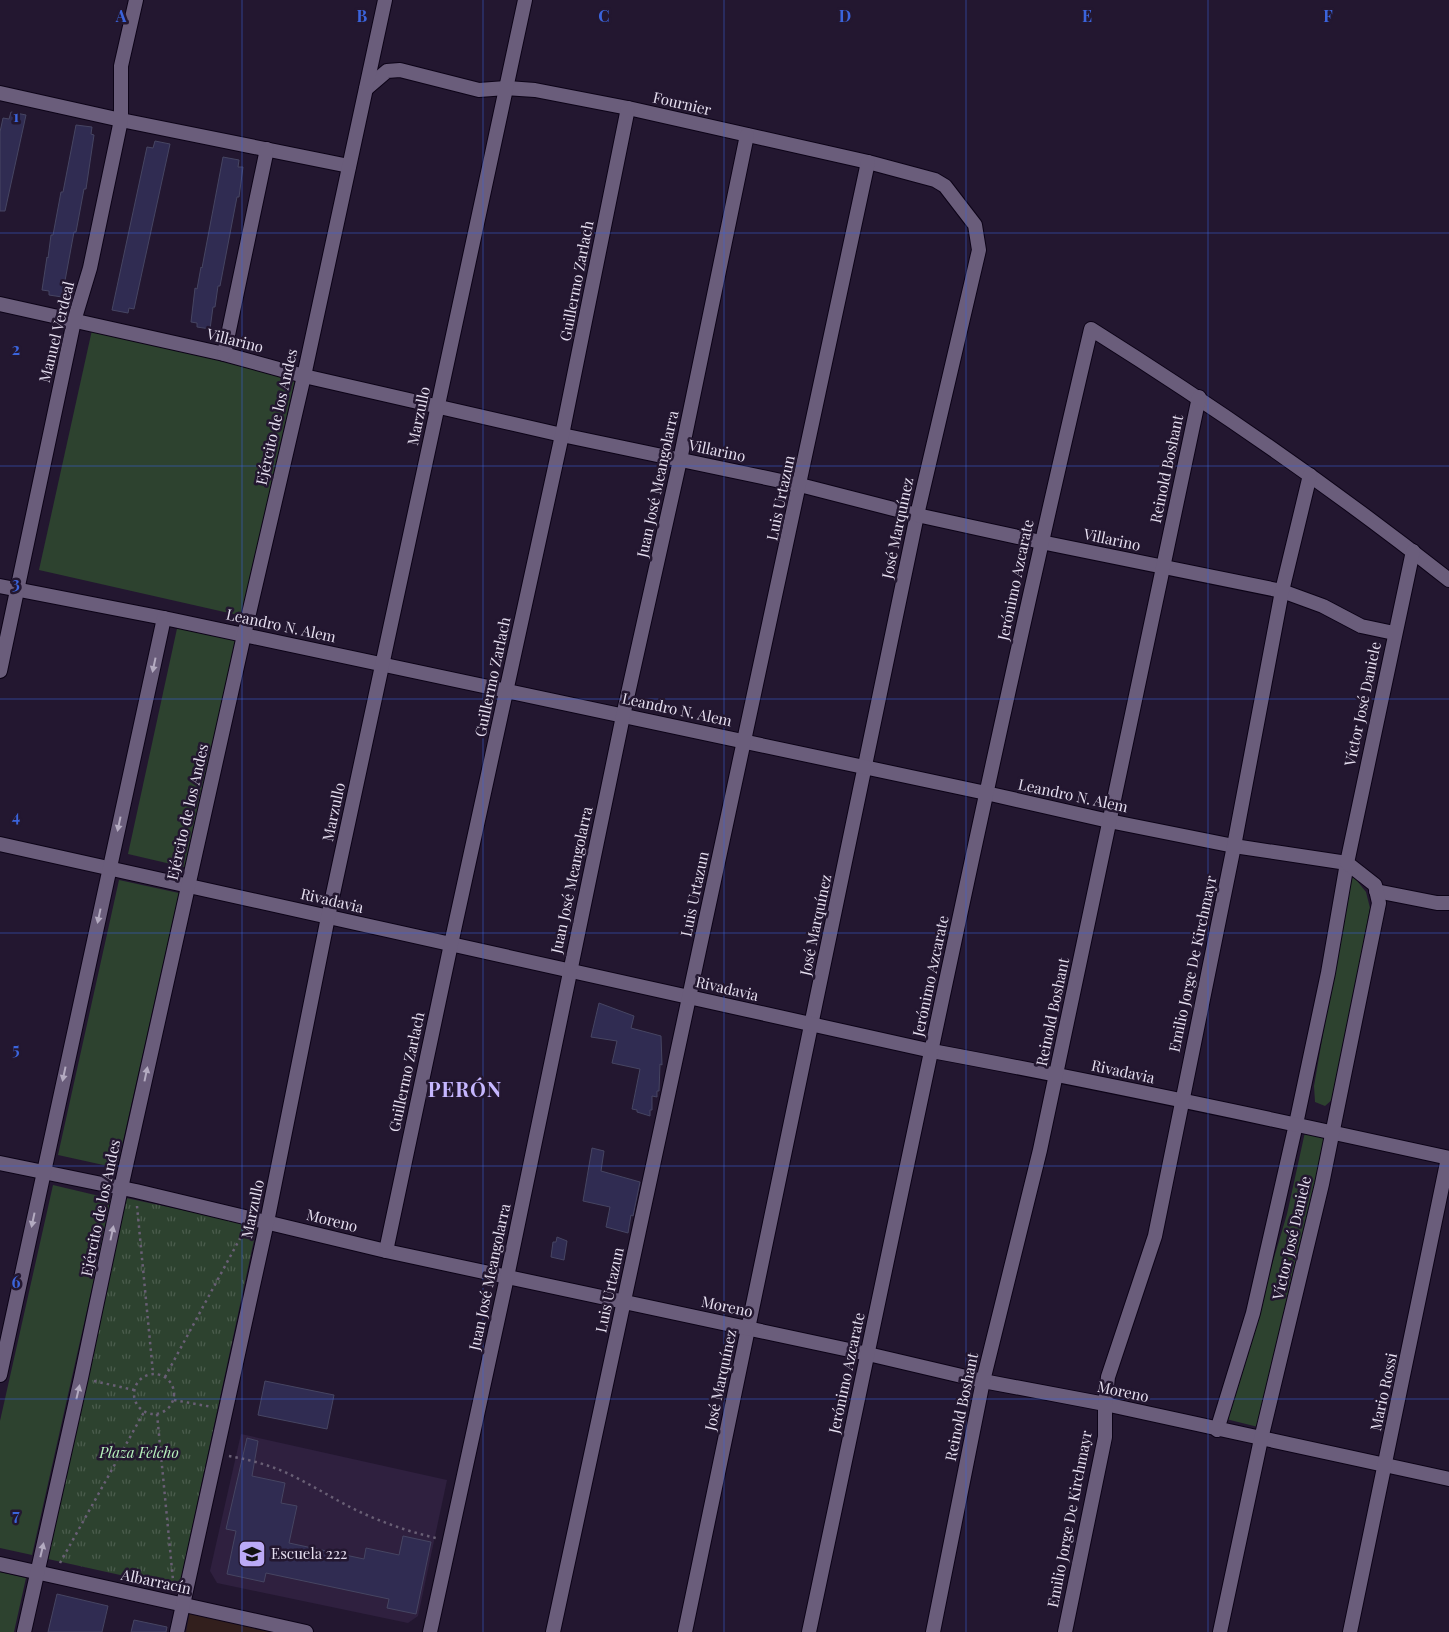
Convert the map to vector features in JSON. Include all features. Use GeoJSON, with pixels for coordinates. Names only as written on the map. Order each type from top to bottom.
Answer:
{"type":"FeatureCollection","features":[{"type":"Feature","properties":{"kind":"street","name":"Manuel Verdeal"},"geometry":{"type":"LineString","coordinates":[[0,671],[74,321],[90,268],[121,120],[121,66],[136,0]]}},
{"type":"Feature","properties":{"kind":"street","name":"Ejército de los Andes"},"geometry":{"type":"LineString","coordinates":[[24,1632],[188,886],[304,376],[385,0]]}},
{"type":"Feature","properties":{"kind":"street","name":"Marzullo"},"geometry":{"type":"LineString","coordinates":[[177,1632],[177,1604],[216,1454],[267,1222],[328,917],[525,0]]}},
{"type":"Feature","properties":{"kind":"street","name":"Fournier"},"geometry":{"type":"LineString","coordinates":[[366,89],[387,72],[400,70],[478,90],[506,88],[535,90],[628,108],[868,162],[936,180],[945,186],[975,226]]}},
{"type":"Feature","properties":{"kind":"street"},"geometry":{"type":"LineString","coordinates":[[0,93],[121,120],[349,166]]}},
{"type":"Feature","properties":{"kind":"street","name":"Guillermo Zarlach"},"geometry":{"type":"LineString","coordinates":[[386,1251],[562,435],[628,108]]}},
{"type":"Feature","properties":{"kind":"street","name":"Juan José Meangolarra"},"geometry":{"type":"LineString","coordinates":[[430,1632],[623,716],[680,460],[747,135]]}},
{"type":"Feature","properties":{"kind":"street"},"geometry":{"type":"LineString","coordinates":[[224,354],[267,149]]}},
{"type":"Feature","properties":{"kind":"street","name":"Luis Urtazun"},"geometry":{"type":"LineString","coordinates":[[553,1632],[868,162]]}},
{"type":"Feature","properties":{"kind":"street","name":"José Marquínez"},"geometry":{"type":"LineString","coordinates":[[686,1632],[918,514],[978,250],[975,226]]}},
{"type":"Feature","properties":{"kind":"street","name":"Villarino"},"geometry":{"type":"LineString","coordinates":[[0,304],[224,354],[304,376],[562,435],[800,485],[1041,542],[1282,591],[1323,606],[1361,626],[1394,633]]}},
{"type":"Feature","properties":{"kind":"street","name":"Jerónimo Azcarate"},"geometry":{"type":"LineString","coordinates":[[809,1632],[986,793],[1041,542],[1091,329],[1199,397]]}},
{"type":"Feature","properties":{"kind":"street"},"geometry":{"type":"LineString","coordinates":[[1199,397],[1310,475],[1449,580]]}},
{"type":"Feature","properties":{"kind":"street","name":"Reinold Boshant"},"geometry":{"type":"LineString","coordinates":[[933,1632],[982,1381],[1040,1150],[1057,1074],[1162,566],[1199,397]]}},
{"type":"Feature","properties":{"kind":"street","name":"Emilio Jorge De Kirchmayr"},"geometry":{"type":"LineString","coordinates":[[1064,1632],[1105,1438],[1105,1404],[1108,1377],[1155,1236],[1234,846],[1282,591],[1310,475]]}},
{"type":"Feature","properties":{"kind":"street","name":"Víctor José Daniele"},"geometry":{"type":"LineString","coordinates":[[1217,1430],[1253,1313],[1296,1124],[1328,973],[1347,864],[1412,551]]}},
{"type":"Feature","properties":{"kind":"street","name":"Leandro N. Alem"},"geometry":{"type":"LineString","coordinates":[[0,586],[382,664],[1109,821],[1234,846],[1347,864]]}},
{"type":"Feature","properties":{"kind":"street"},"geometry":{"type":"LineString","coordinates":[[0,1375],[164,618]]}},
{"type":"Feature","properties":{"kind":"street","name":"Rivadavia"},"geometry":{"type":"LineString","coordinates":[[0,844],[932,1051],[1057,1074],[1449,1158]]}},
{"type":"Feature","properties":{"kind":"street"},"geometry":{"type":"LineString","coordinates":[[1347,864],[1374,885],[1376,891],[1437,903],[1449,903]]}},
{"type":"Feature","properties":{"kind":"street","name":"Víctor José Daniele"},"geometry":{"type":"LineString","coordinates":[[1220,1632],[1261,1439],[1322,1184],[1379,903],[1376,891]]}},
{"type":"Feature","properties":{"kind":"street","name":"Mario Rossi"},"geometry":{"type":"LineString","coordinates":[[1350,1632],[1449,1158]]}},
{"type":"Feature","properties":{"kind":"street","name":"Moreno"},"geometry":{"type":"LineString","coordinates":[[0,1163],[136,1191],[386,1251],[868,1354],[982,1381],[1105,1404],[1217,1430],[1449,1479]]}},
{"type":"Feature","properties":{"kind":"street","name":"Albarracín"},"geometry":{"type":"LineString","coordinates":[[0,1564],[305,1632]]}},
{"type":"Feature","properties":{"kind":"path"},"geometry":{"type":"LineString","coordinates":[[136,1191],[153,1373]]}},
{"type":"Feature","properties":{"kind":"path"},"geometry":{"type":"LineString","coordinates":[[165,1376],[250,1218]]}},
{"type":"Feature","properties":{"kind":"path"},"geometry":{"type":"LineString","coordinates":[[153,1373],[165,1376],[174,1389],[174,1400],[168,1410],[157,1414],[144,1412],[136,1402],[134,1390],[141,1378],[153,1373]]}},
{"type":"Feature","properties":{"kind":"path"},"geometry":{"type":"LineString","coordinates":[[81,1378],[134,1390]]}},
{"type":"Feature","properties":{"kind":"path"},"geometry":{"type":"LineString","coordinates":[[174,1400],[226,1410]]}},
{"type":"Feature","properties":{"kind":"path"},"geometry":{"type":"LineString","coordinates":[[54,1576],[144,1412]]}},
{"type":"Feature","properties":{"kind":"path"},"geometry":{"type":"LineString","coordinates":[[157,1414],[173,1586],[177,1604]]}},
{"type":"Feature","properties":{"kind":"path"},"geometry":{"type":"LineString","coordinates":[[216,1454],[271,1466],[385,1523],[450,1541]]}},
{"type":"Feature","properties":{"kind":"shaded area"},"geometry":{"type":"Polygon","coordinates":[[[241,1434],[447,1480],[418,1616],[408,1623],[217,1583],[210,1571],[241,1434]]]}},
{"type":"Feature","properties":{"kind":"shaded area"},"geometry":{"type":"Polygon","coordinates":[[[190,1610],[291,1632],[186,1632],[190,1610]]]}},
{"type":"Feature","properties":{"kind":"green space"},"geometry":{"type":"Polygon","coordinates":[[[92,330],[296,376],[242,616],[39,570],[92,330]]]}},
{"type":"Feature","properties":{"kind":"green space"},"geometry":{"type":"Polygon","coordinates":[[[178,624],[238,638],[188,868],[128,854],[178,624]]]}},
{"type":"Feature","properties":{"kind":"green space"},"geometry":{"type":"Polygon","coordinates":[[[1354,877],[1366,892],[1370,908],[1334,1098],[1325,1106],[1315,1102],[1314,1086],[1347,895],[1348,879],[1354,877]]]}},
{"type":"Feature","properties":{"kind":"green space"},"geometry":{"type":"Polygon","coordinates":[[[119,880],[179,893],[117,1168],[58,1155],[119,880]]]}},
{"type":"Feature","properties":{"kind":"green space"},"geometry":{"type":"Polygon","coordinates":[[[1305,1132],[1327,1135],[1258,1427],[1226,1419],[1287,1214],[1305,1132]]]}},
{"type":"Feature","properties":{"kind":"green space"},"geometry":{"type":"Polygon","coordinates":[[[53,1185],[112,1199],[32,1555],[0,1548],[0,1421],[53,1185]]]}},
{"type":"Feature","properties":{"kind":"green space","name":"Plaza Felcho"},"geometry":{"type":"Polygon","coordinates":[[[126,1198],[257,1226],[179,1588],[48,1559],[126,1198]]]}},
{"type":"Feature","properties":{"kind":"green space"},"geometry":{"type":"Polygon","coordinates":[[[0,1572],[26,1578],[14,1632],[0,1632],[0,1572]]]}},
{"type":"Feature","properties":{"kind":"building"},"geometry":{"type":"Polygon","coordinates":[[[11,112],[26,115],[5,211],[0,211],[0,132],[3,118],[9,119],[11,112]]]}},
{"type":"Feature","properties":{"kind":"building"},"geometry":{"type":"Polygon","coordinates":[[[76,125],[92,127],[91,134],[94,135],[86,189],[84,189],[76,232],[74,232],[62,297],[49,295],[49,291],[42,290],[51,235],[53,235],[61,192],[63,192],[76,125]]]}},
{"type":"Feature","properties":{"kind":"building"},"geometry":{"type":"Polygon","coordinates":[[[155,141],[170,144],[134,309],[129,308],[128,313],[112,310],[147,147],[153,148],[155,141]]]}},
{"type":"Feature","properties":{"kind":"building"},"geometry":{"type":"Polygon","coordinates":[[[223,157],[239,160],[238,167],[243,167],[239,197],[237,197],[210,329],[197,327],[197,323],[191,322],[195,288],[197,289],[202,268],[223,157]]]}},
{"type":"Feature","properties":{"kind":"building"},"geometry":{"type":"Polygon","coordinates":[[[599,1003],[634,1016],[631,1028],[661,1036],[662,1065],[660,1064],[659,1091],[657,1091],[657,1097],[652,1096],[650,1116],[632,1109],[640,1069],[612,1063],[617,1041],[591,1037],[599,1003]]]}},
{"type":"Feature","properties":{"kind":"building"},"geometry":{"type":"Polygon","coordinates":[[[592,1148],[604,1151],[601,1171],[640,1182],[628,1233],[606,1227],[610,1207],[583,1201],[592,1148]]]}},
{"type":"Feature","properties":{"kind":"building"},"geometry":{"type":"Polygon","coordinates":[[[557,1237],[567,1241],[564,1260],[551,1257],[553,1242],[556,1242],[557,1237]]]}},
{"type":"Feature","properties":{"kind":"building"},"geometry":{"type":"Polygon","coordinates":[[[265,1381],[334,1395],[327,1429],[258,1415],[265,1381]]]}},
{"type":"Feature","properties":{"kind":"building"},"geometry":{"type":"Polygon","coordinates":[[[247,1438],[258,1441],[252,1476],[285,1483],[281,1503],[297,1506],[289,1543],[364,1559],[366,1548],[399,1555],[403,1536],[431,1542],[416,1614],[387,1608],[389,1599],[266,1573],[264,1582],[227,1574],[236,1531],[226,1529],[247,1438]]]}},
{"type":"Feature","properties":{"kind":"building"},"geometry":{"type":"Polygon","coordinates":[[[57,1594],[108,1606],[102,1632],[48,1632],[57,1594]]]}},
{"type":"Feature","properties":{"kind":"building"},"geometry":{"type":"Polygon","coordinates":[[[134,1620],[167,1627],[166,1632],[131,1632],[134,1620]]]}},
{"type":"Feature","properties":{"kind":"place","name":"Escuela 222"},"geometry":{"type":"Point","coordinates":[252,1554]}},
{"type":"Feature","properties":{"kind":"district","name":"PERÓN"},"geometry":{"type":"Point","coordinates":[465,1090]}}]}
